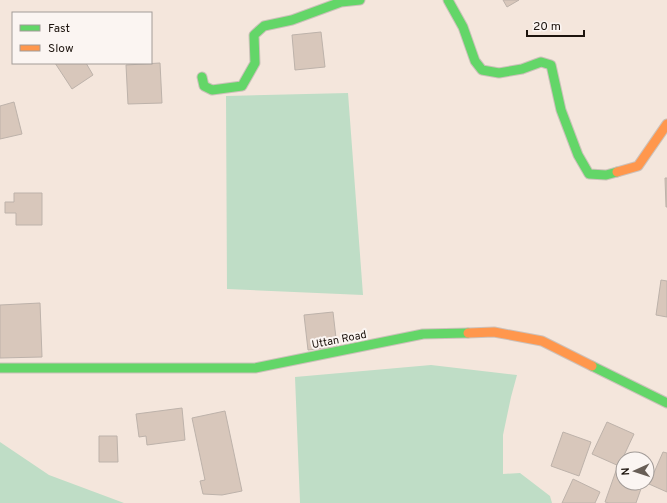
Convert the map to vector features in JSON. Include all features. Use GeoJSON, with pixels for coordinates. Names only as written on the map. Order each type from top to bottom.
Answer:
{"type":"FeatureCollection","features":[{"type":"Feature","properties":{"kind":"main road"},"geometry":{"type":"LineString","coordinates":[[202,77],[204,86],[212,90],[242,86],[255,63],[254,35],[264,26],[292,20],[341,2],[360,0]]}},
{"type":"Feature","properties":{"kind":"main road"},"geometry":{"type":"LineString","coordinates":[[448,0],[463,27],[474,61],[482,70],[499,73],[541,62],[551,65],[561,110],[578,155],[590,174],[606,175],[638,166],[667,124]]}},
{"type":"Feature","properties":{"kind":"main road","name":"Uttan Road"},"geometry":{"type":"LineString","coordinates":[[0,368],[255,368],[423,334],[494,332],[542,340],[667,403]]}},
{"type":"Feature","properties":{"kind":"green space"},"geometry":{"type":"Polygon","coordinates":[[[348,93],[363,295],[227,289],[226,96],[348,93]]]}},
{"type":"Feature","properties":{"kind":"green space"},"geometry":{"type":"Polygon","coordinates":[[[431,365],[517,375],[503,435],[503,474],[520,473],[550,496],[552,503],[300,503],[295,377],[431,365]]]}},
{"type":"Feature","properties":{"kind":"green space"},"geometry":{"type":"Polygon","coordinates":[[[0,442],[49,475],[124,503],[0,503],[0,442]]]}},
{"type":"Feature","properties":{"kind":"building"},"geometry":{"type":"Polygon","coordinates":[[[503,0],[519,0],[507,7],[503,0]]]}},
{"type":"Feature","properties":{"kind":"building"},"geometry":{"type":"Polygon","coordinates":[[[321,32],[325,67],[295,70],[292,35],[321,32]]]}},
{"type":"Feature","properties":{"kind":"building"},"geometry":{"type":"Polygon","coordinates":[[[160,63],[162,103],[128,104],[126,65],[160,63]]]}},
{"type":"Feature","properties":{"kind":"building"},"geometry":{"type":"Polygon","coordinates":[[[56,64],[87,64],[93,75],[72,89],[56,64]]]}},
{"type":"Feature","properties":{"kind":"building"},"geometry":{"type":"Polygon","coordinates":[[[14,102],[22,134],[0,139],[0,106],[14,102]]]}},
{"type":"Feature","properties":{"kind":"building"},"geometry":{"type":"Polygon","coordinates":[[[665,178],[667,178],[667,207],[666,207],[665,178]]]}},
{"type":"Feature","properties":{"kind":"building"},"geometry":{"type":"Polygon","coordinates":[[[14,193],[42,193],[42,225],[16,225],[16,213],[5,213],[5,202],[14,202],[14,193]]]}},
{"type":"Feature","properties":{"kind":"building"},"geometry":{"type":"Polygon","coordinates":[[[661,280],[667,281],[667,317],[656,315],[661,280]]]}},
{"type":"Feature","properties":{"kind":"building"},"geometry":{"type":"Polygon","coordinates":[[[40,303],[42,357],[0,358],[0,305],[40,303]]]}},
{"type":"Feature","properties":{"kind":"building"},"geometry":{"type":"Polygon","coordinates":[[[333,312],[337,347],[308,350],[304,315],[333,312]]]}},
{"type":"Feature","properties":{"kind":"building"},"geometry":{"type":"Polygon","coordinates":[[[182,408],[185,440],[147,445],[146,436],[139,437],[136,414],[182,408]]]}},
{"type":"Feature","properties":{"kind":"building"},"geometry":{"type":"Polygon","coordinates":[[[225,411],[242,491],[222,495],[203,494],[200,481],[205,480],[192,418],[225,411]]]}},
{"type":"Feature","properties":{"kind":"building"},"geometry":{"type":"Polygon","coordinates":[[[607,422],[634,434],[626,451],[615,451],[615,464],[592,454],[607,422]]]}},
{"type":"Feature","properties":{"kind":"building"},"geometry":{"type":"Polygon","coordinates":[[[563,432],[591,442],[579,476],[551,466],[563,432]]]}},
{"type":"Feature","properties":{"kind":"building"},"geometry":{"type":"Polygon","coordinates":[[[99,436],[117,436],[118,462],[99,462],[99,436]]]}},
{"type":"Feature","properties":{"kind":"building"},"geometry":{"type":"Polygon","coordinates":[[[663,452],[667,453],[667,492],[655,487],[655,470],[663,452]]]}},
{"type":"Feature","properties":{"kind":"building"},"geometry":{"type":"Polygon","coordinates":[[[615,474],[615,491],[640,491],[636,503],[605,502],[615,474]]]}},
{"type":"Feature","properties":{"kind":"building"},"geometry":{"type":"Polygon","coordinates":[[[573,479],[600,492],[595,503],[562,503],[573,479]]]}},
{"type":"Feature","properties":{"kind":"traffic: fast"},"geometry":{"type":"LineString","coordinates":[[202,77],[204,86],[212,90],[242,86],[255,63],[254,35],[264,26],[292,20],[341,2],[360,0]]}},
{"type":"Feature","properties":{"kind":"traffic: fast"},"geometry":{"type":"LineString","coordinates":[[448,0],[463,27],[475,61],[482,70],[499,73],[522,69],[541,62],[551,65],[561,110],[578,155],[589,174],[606,175],[617,172]]}},
{"type":"Feature","properties":{"kind":"traffic: fast"},"geometry":{"type":"LineString","coordinates":[[0,368],[255,368],[423,334],[468,333]]}},
{"type":"Feature","properties":{"kind":"traffic: fast"},"geometry":{"type":"LineString","coordinates":[[592,366],[667,403]]}},
{"type":"Feature","properties":{"kind":"traffic: slow"},"geometry":{"type":"LineString","coordinates":[[617,172],[638,166],[667,124]]}},
{"type":"Feature","properties":{"kind":"traffic: slow"},"geometry":{"type":"LineString","coordinates":[[468,333],[494,332],[542,341],[592,366]]}}]}
